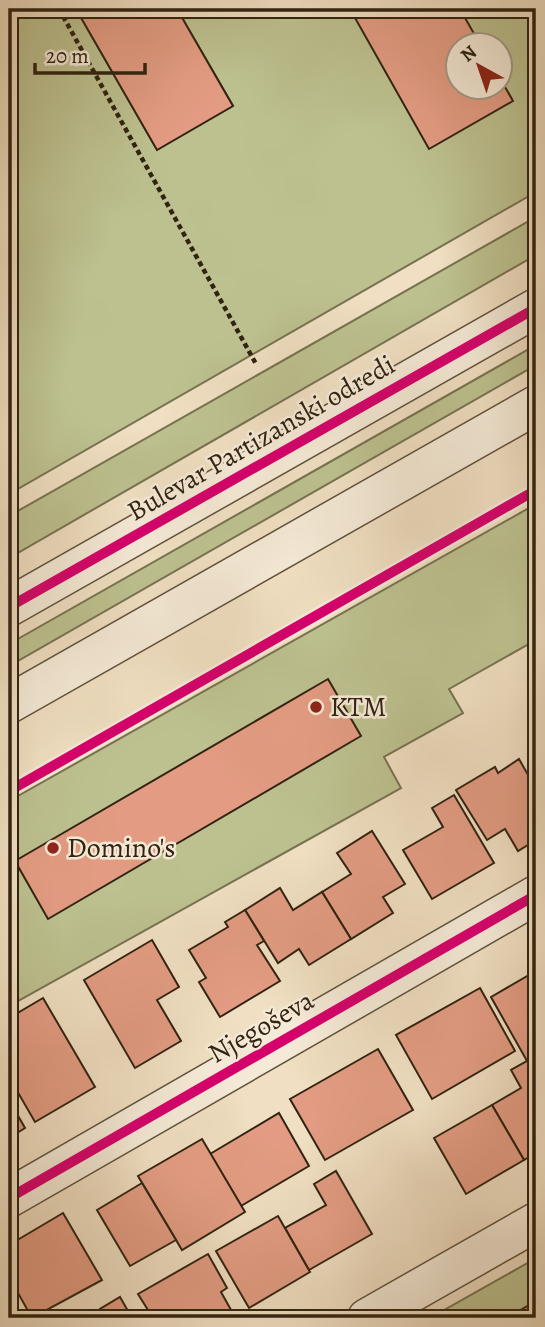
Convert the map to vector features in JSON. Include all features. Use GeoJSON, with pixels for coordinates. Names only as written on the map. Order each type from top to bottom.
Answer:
{"type":"FeatureCollection","features":[{"type":"Feature","properties":{"kind":"street","name":"Bulevar Partizanski odredi"},"geometry":{"type":"LineString","coordinates":[[9,607],[536,308]]}},
{"type":"Feature","properties":{"kind":"street"},"geometry":{"type":"LineString","coordinates":[[9,704],[536,405]]}},
{"type":"Feature","properties":{"kind":"street","name":"Njegoševa"},"geometry":{"type":"LineString","coordinates":[[9,1198],[536,895]]}},
{"type":"Feature","properties":{"kind":"street"},"geometry":{"type":"LineString","coordinates":[[367,1318],[536,1222]]}},
{"type":"Feature","properties":{"kind":"path"},"geometry":{"type":"LineString","coordinates":[[59,9],[256,364]]}},
{"type":"Feature","properties":{"kind":"green space"},"geometry":{"type":"Polygon","coordinates":[[[9,9],[76,9],[157,150],[233,106],[177,9],[212,9],[218,18],[234,9],[536,9],[536,192],[9,494],[9,9]]]}},
{"type":"Feature","properties":{"kind":"green space"},"geometry":{"type":"Polygon","coordinates":[[[536,217],[536,255],[9,558],[9,516],[536,217]]]}},
{"type":"Feature","properties":{"kind":"green space"},"geometry":{"type":"Polygon","coordinates":[[[536,345],[536,365],[9,666],[9,644],[536,345]]]}},
{"type":"Feature","properties":{"kind":"green space"},"geometry":{"type":"Polygon","coordinates":[[[536,504],[536,640],[449,689],[463,713],[384,757],[401,788],[9,1006],[9,801],[536,504]]]}},
{"type":"Feature","properties":{"kind":"green space"},"geometry":{"type":"Polygon","coordinates":[[[536,1258],[536,1318],[430,1318],[531,1261],[536,1258]]]}},
{"type":"Feature","properties":{"kind":"building"},"geometry":{"type":"Polygon","coordinates":[[[76,9],[177,9],[233,106],[157,150],[76,9]]]}},
{"type":"Feature","properties":{"kind":"building"},"geometry":{"type":"Polygon","coordinates":[[[350,9],[460,9],[473,32],[444,32],[444,102],[511,102],[429,149],[350,9]]]}},
{"type":"Feature","properties":{"kind":"building"},"geometry":{"type":"Polygon","coordinates":[[[328,679],[361,736],[48,919],[15,861],[328,679]]]}},
{"type":"Feature","properties":{"kind":"building"},"geometry":{"type":"Polygon","coordinates":[[[519,759],[536,789],[536,840],[518,851],[505,829],[487,840],[456,790],[495,767],[498,773],[519,759]]]}},
{"type":"Feature","properties":{"kind":"building"},"geometry":{"type":"Polygon","coordinates":[[[454,795],[494,863],[432,899],[403,850],[443,827],[432,808],[454,795]]]}},
{"type":"Feature","properties":{"kind":"building"},"geometry":{"type":"Polygon","coordinates":[[[372,831],[405,884],[383,897],[393,913],[351,939],[322,892],[351,874],[337,853],[372,831]]]}},
{"type":"Feature","properties":{"kind":"building"},"geometry":{"type":"Polygon","coordinates":[[[280,888],[293,910],[322,892],[351,939],[309,965],[299,949],[278,963],[245,910],[280,888]]]}},
{"type":"Feature","properties":{"kind":"building"},"geometry":{"type":"Polygon","coordinates":[[[245,910],[264,941],[257,945],[280,981],[220,1017],[199,982],[206,978],[189,950],[228,927],[225,922],[245,910]]]}},
{"type":"Feature","properties":{"kind":"building"},"geometry":{"type":"Polygon","coordinates":[[[152,940],[179,987],[157,1000],[181,1041],[135,1068],[84,980],[152,940]]]}},
{"type":"Feature","properties":{"kind":"building"},"geometry":{"type":"Polygon","coordinates":[[[536,971],[536,1056],[527,1061],[491,997],[536,971]]]}},
{"type":"Feature","properties":{"kind":"building"},"geometry":{"type":"Polygon","coordinates":[[[480,988],[515,1051],[432,1099],[396,1035],[480,988]]]}},
{"type":"Feature","properties":{"kind":"building"},"geometry":{"type":"Polygon","coordinates":[[[43,998],[95,1087],[35,1122],[9,1077],[9,1018],[43,998]]]}},
{"type":"Feature","properties":{"kind":"building"},"geometry":{"type":"Polygon","coordinates":[[[378,1049],[413,1110],[325,1160],[290,1099],[378,1049]]]}},
{"type":"Feature","properties":{"kind":"building"},"geometry":{"type":"Polygon","coordinates":[[[536,1056],[536,1153],[524,1160],[492,1105],[521,1088],[511,1070],[536,1056]]]}},
{"type":"Feature","properties":{"kind":"building"},"geometry":{"type":"Polygon","coordinates":[[[9,1100],[25,1128],[9,1138],[9,1100]]]}},
{"type":"Feature","properties":{"kind":"building"},"geometry":{"type":"Polygon","coordinates":[[[492,1105],[524,1160],[466,1194],[434,1138],[492,1105]]]}},
{"type":"Feature","properties":{"kind":"building"},"geometry":{"type":"Polygon","coordinates":[[[279,1113],[309,1166],[241,1206],[210,1154],[279,1113]]]}},
{"type":"Feature","properties":{"kind":"building"},"geometry":{"type":"Polygon","coordinates":[[[202,1139],[245,1212],[182,1250],[138,1176],[202,1139]]]}},
{"type":"Feature","properties":{"kind":"building"},"geometry":{"type":"Polygon","coordinates":[[[336,1171],[372,1234],[309,1270],[285,1228],[326,1205],[314,1184],[336,1171]]]}},
{"type":"Feature","properties":{"kind":"building"},"geometry":{"type":"Polygon","coordinates":[[[142,1183],[176,1240],[130,1266],[97,1210],[142,1183]]]}},
{"type":"Feature","properties":{"kind":"building"},"geometry":{"type":"Polygon","coordinates":[[[63,1213],[102,1280],[32,1318],[9,1277],[9,1245],[63,1213]]]}},
{"type":"Feature","properties":{"kind":"building"},"geometry":{"type":"Polygon","coordinates":[[[278,1216],[310,1272],[249,1308],[216,1251],[278,1216]]]}},
{"type":"Feature","properties":{"kind":"building"},"geometry":{"type":"Polygon","coordinates":[[[208,1254],[227,1288],[221,1292],[235,1317],[153,1318],[138,1294],[208,1254]]]}},
{"type":"Feature","properties":{"kind":"building"},"geometry":{"type":"Polygon","coordinates":[[[120,1297],[132,1318],[97,1318],[103,1315],[100,1309],[120,1297]]]}},
{"type":"Feature","properties":{"kind":"building"},"geometry":{"type":"Polygon","coordinates":[[[536,1301],[536,1318],[507,1318],[536,1301]]]}},
{"type":"Feature","properties":{"kind":"cycle path"},"geometry":{"type":"LineString","coordinates":[[9,607],[536,308]]}},
{"type":"Feature","properties":{"kind":"cycle path"},"geometry":{"type":"LineString","coordinates":[[9,791],[536,490]]}},
{"type":"Feature","properties":{"kind":"cycle path"},"geometry":{"type":"LineString","coordinates":[[9,1198],[536,895]]}},
{"type":"Feature","properties":{"kind":"place","name":"KTM"},"geometry":{"type":"Point","coordinates":[316,707]}},
{"type":"Feature","properties":{"kind":"place","name":"Domino's"},"geometry":{"type":"Point","coordinates":[53,848]}}]}
